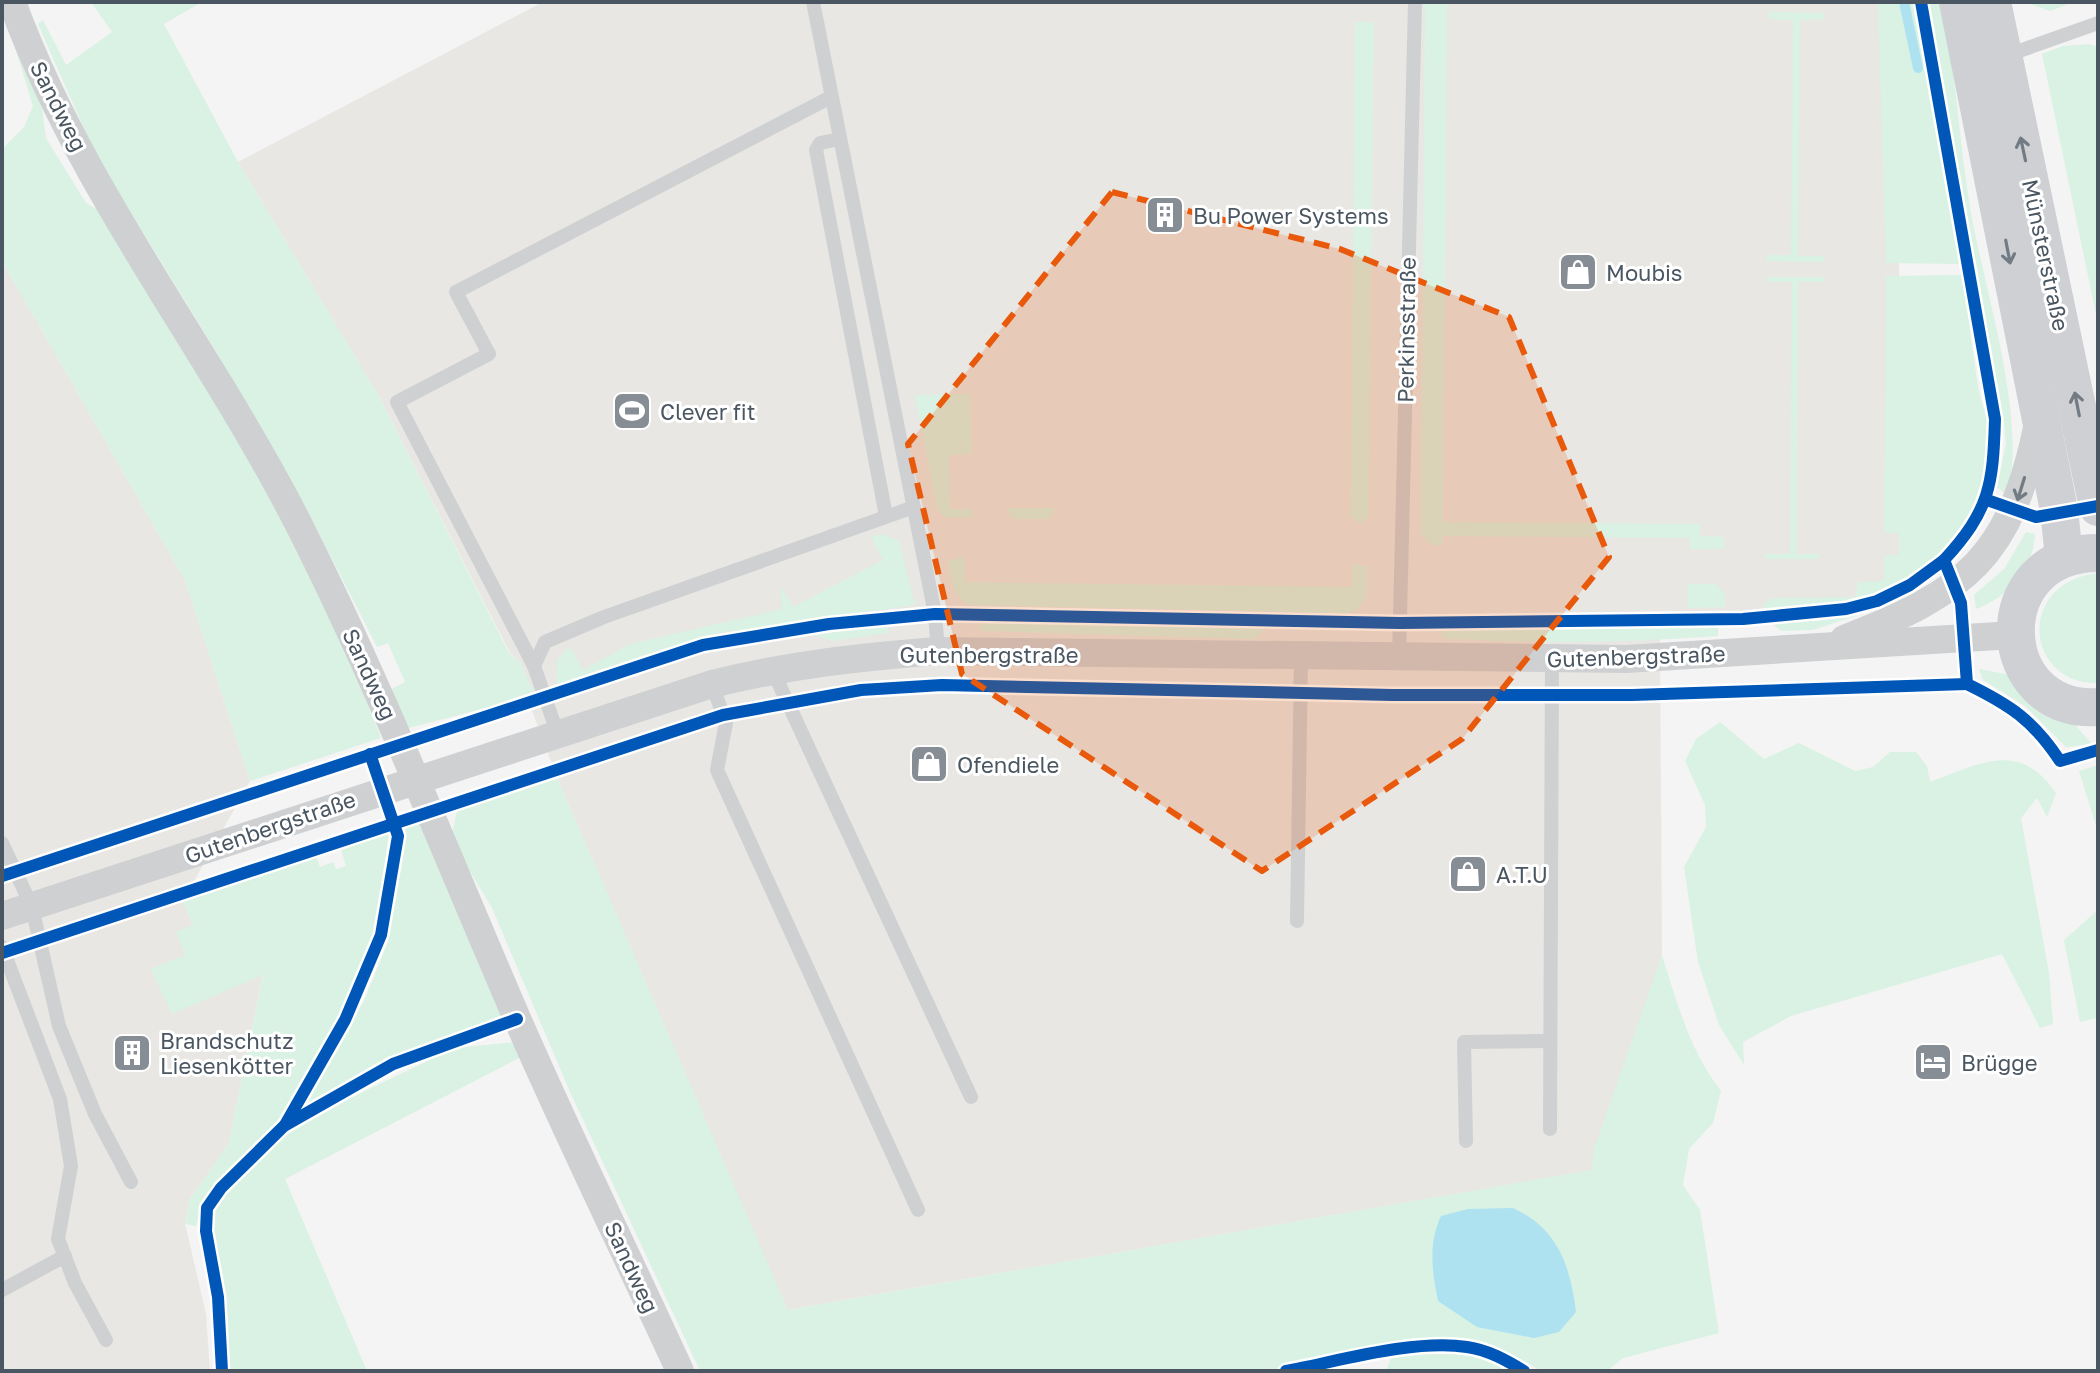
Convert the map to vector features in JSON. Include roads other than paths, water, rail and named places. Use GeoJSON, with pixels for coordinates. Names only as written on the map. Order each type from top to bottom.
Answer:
{"type":"FeatureCollection","features":[{"type":"Feature","properties":{"kind":"main road","name":"Münsterstraße"},"geometry":{"type":"LineString","coordinates":[[1958,2],[1987,61],[2098,507]]}},
{"type":"Feature","properties":{"kind":"main road","name":"Münsterstraße"},"geometry":{"type":"LineString","coordinates":[[1992,2],[1987,61],[2040,413],[2059,510],[2081,555],[2043,570],[2026,588],[2016,611],[2014,635]]}},
{"type":"Feature","properties":{"kind":"main road"},"geometry":{"type":"LineString","coordinates":[[2014,635],[2019,657],[2030,677],[2046,693],[2094,715]]}},
{"type":"Feature","properties":{"kind":"street","name":"Sandweg"},"geometry":{"type":"LineString","coordinates":[[12,2],[26,40],[113,214],[244,426],[297,521],[416,778],[517,1019],[680,1371]]}},
{"type":"Feature","properties":{"kind":"street","name":"Münsterstraße"},"geometry":{"type":"LineString","coordinates":[[1821,648],[1891,621],[1954,585],[1990,552],[2015,509],[2040,413]]}},
{"type":"Feature","properties":{"kind":"street","name":"Gutenbergstraße"},"geometry":{"type":"LineString","coordinates":[[2,916],[416,778],[712,684],[772,669],[839,658],[938,651],[1626,659],[2014,635]]}},
{"type":"Feature","properties":{"kind":"lane"},"geometry":{"type":"LineString","coordinates":[[813,2],[935,614],[938,651]]}},
{"type":"Feature","properties":{"kind":"lane","name":"Perkinsstraße"},"geometry":{"type":"LineString","coordinates":[[1399,658],[1415,2]]}},
{"type":"Feature","properties":{"kind":"lane"},"geometry":{"type":"LineString","coordinates":[[1987,61],[2098,23]]}},
{"type":"Feature","properties":{"kind":"lane"},"geometry":{"type":"LineString","coordinates":[[557,732],[534,666],[397,402],[489,354],[456,292],[831,97]]}},
{"type":"Feature","properties":{"kind":"lane"},"geometry":{"type":"LineString","coordinates":[[840,139],[820,143],[816,150],[886,516]]}},
{"type":"Feature","properties":{"kind":"lane"},"geometry":{"type":"LineString","coordinates":[[534,666],[545,642],[577,627],[914,507]]}},
{"type":"Feature","properties":{"kind":"lane"},"geometry":{"type":"LineString","coordinates":[[1297,921],[1301,657]]}},
{"type":"Feature","properties":{"kind":"lane"},"geometry":{"type":"LineString","coordinates":[[1550,1129],[1552,659]]}},
{"type":"Feature","properties":{"kind":"lane"},"geometry":{"type":"LineString","coordinates":[[772,669],[971,1097]]}},
{"type":"Feature","properties":{"kind":"lane"},"geometry":{"type":"LineString","coordinates":[[712,684],[726,723],[717,770],[918,1210]]}},
{"type":"Feature","properties":{"kind":"lane"},"geometry":{"type":"LineString","coordinates":[[2,843],[32,907],[59,1026],[95,1114],[131,1182]]}},
{"type":"Feature","properties":{"kind":"lane"},"geometry":{"type":"LineString","coordinates":[[2,947],[60,1099],[71,1166],[58,1239],[75,1283],[106,1340]]}},
{"type":"Feature","properties":{"kind":"lane"},"geometry":{"type":"LineString","coordinates":[[1466,1141],[1464,1042],[1550,1041]]}},
{"type":"Feature","properties":{"kind":"lane"},"geometry":{"type":"LineString","coordinates":[[2,1290],[65,1256]]}},
{"type":"Feature","properties":{"kind":"water"},"geometry":{"type":"Polygon","coordinates":[[[1513,1208],[1541,1226],[1559,1250],[1565,1264],[1576,1312],[1559,1332],[1534,1338],[1477,1327],[1438,1301],[1432,1258],[1434,1237],[1441,1216],[1468,1209],[1513,1208]]]}},
{"type":"Feature","properties":{"kind":"waterway"},"geometry":{"type":"LineString","coordinates":[[1904,2],[1918,68]]}},
{"type":"Feature","properties":{"kind":"place","name":"Bu Power Systems"},"geometry":{"type":"Point","coordinates":[1165,215]}},
{"type":"Feature","properties":{"kind":"place","name":"Moubis"},"geometry":{"type":"Point","coordinates":[1578,272]}},
{"type":"Feature","properties":{"kind":"place","name":"Clever fit"},"geometry":{"type":"Point","coordinates":[632,411]}},
{"type":"Feature","properties":{"kind":"place","name":"Ofendiele"},"geometry":{"type":"Point","coordinates":[929,764]}},
{"type":"Feature","properties":{"kind":"place","name":"A.T.U"},"geometry":{"type":"Point","coordinates":[1468,874]}},
{"type":"Feature","properties":{"kind":"place","name":"Brandschutz Liesenkötter"},"geometry":{"type":"Point","coordinates":[132,1053]}},
{"type":"Feature","properties":{"kind":"place","name":"Brügge"},"geometry":{"type":"Point","coordinates":[1933,1062]}}]}
